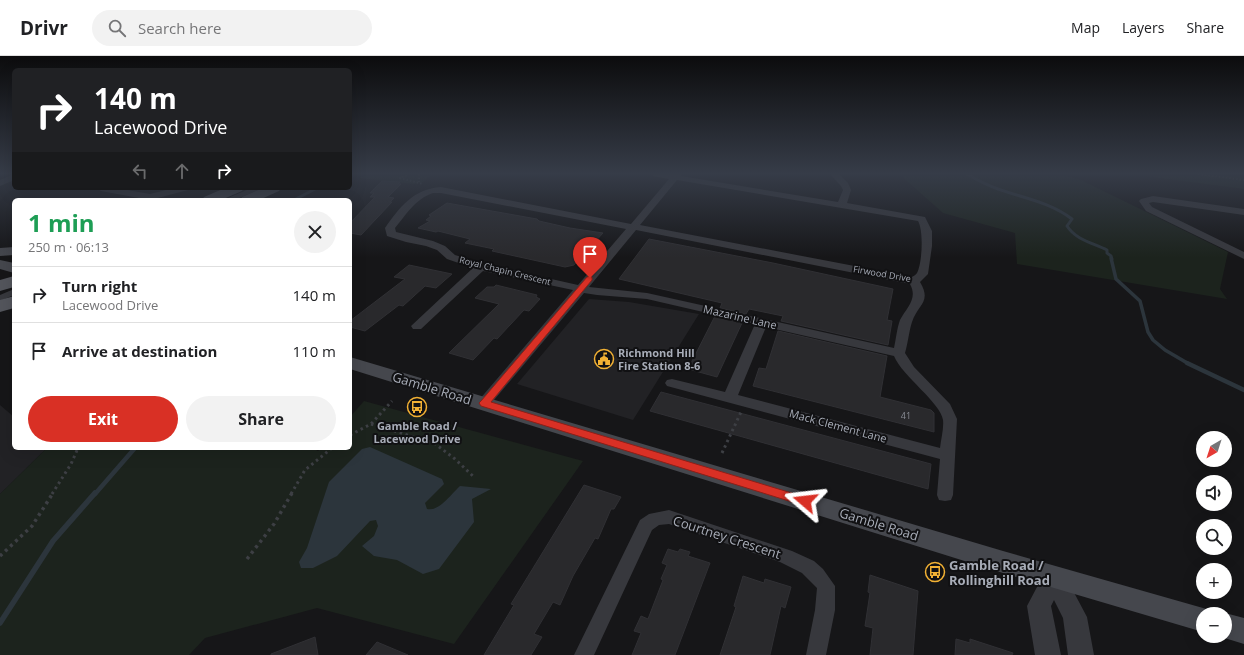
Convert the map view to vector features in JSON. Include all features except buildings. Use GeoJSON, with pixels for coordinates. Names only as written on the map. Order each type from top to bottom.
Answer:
{"type":"FeatureCollection","features":[{"type":"Feature","properties":{"kind":"main road"},"geometry":{"type":"LineString","coordinates":[[0,252],[12,251]]}},
{"type":"Feature","properties":{"kind":"main road"},"geometry":{"type":"LineString","coordinates":[[0,264],[12,267]]}},
{"type":"Feature","properties":{"kind":"main road"},"geometry":{"type":"LineString","coordinates":[[0,286],[12,282]]}},
{"type":"Feature","properties":{"kind":"main road"},"geometry":{"type":"LineString","coordinates":[[0,307],[12,302]]}},
{"type":"Feature","properties":{"kind":"main road","name":"Gamble Road"},"geometry":{"type":"LineString","coordinates":[[352,365],[1196,618]]}},
{"type":"Feature","properties":{"kind":"main road"},"geometry":{"type":"LineString","coordinates":[[1232,628],[1244,631]]}},
{"type":"Feature","properties":{"kind":"street","name":"Royal Chapin Crescent"},"geometry":{"type":"LineString","coordinates":[[413,202],[390,228],[392,234],[406,239],[429,243],[441,248],[451,256],[481,266],[581,289]]}},
{"type":"Feature","properties":{"kind":"street"},"geometry":{"type":"LineString","coordinates":[[498,202],[633,227]]}},
{"type":"Feature","properties":{"kind":"street"},"geometry":{"type":"LineString","coordinates":[[484,403],[654,202]]}},
{"type":"Feature","properties":{"kind":"street","name":"Firwood Drive"},"geometry":{"type":"LineString","coordinates":[[633,227],[914,281],[922,274],[927,238],[927,225],[922,219],[830,202]]}},
{"type":"Feature","properties":{"kind":"street"},"geometry":{"type":"LineString","coordinates":[[1144,202],[1149,209],[1244,256]]}},
{"type":"Feature","properties":{"kind":"street"},"geometry":{"type":"LineString","coordinates":[[1174,202],[1244,212]]}},
{"type":"Feature","properties":{"kind":"street"},"geometry":{"type":"LineString","coordinates":[[417,326],[481,266]]}},
{"type":"Feature","properties":{"kind":"street"},"geometry":{"type":"LineString","coordinates":[[914,281],[919,290],[919,300],[906,321],[899,353],[909,370],[945,407],[950,419],[945,495]]}},
{"type":"Feature","properties":{"kind":"street","name":"Mazarine Lane"},"geometry":{"type":"LineString","coordinates":[[581,289],[610,294],[647,296],[899,353]]}},
{"type":"Feature","properties":{"kind":"street"},"geometry":{"type":"LineString","coordinates":[[730,397],[762,322]]}},
{"type":"Feature","properties":{"kind":"street","name":"Mack Clement Lane"},"geometry":{"type":"LineString","coordinates":[[672,383],[947,455]]}},
{"type":"Feature","properties":{"kind":"street","name":"Courtney Crescent"},"geometry":{"type":"LineString","coordinates":[[584,655],[646,525],[655,519],[669,517],[786,556],[808,567],[817,575],[826,586],[826,610],[816,655]]}},
{"type":"Feature","properties":{"kind":"street"},"geometry":{"type":"LineString","coordinates":[[1048,655],[1039,606],[1054,576]]}},
{"type":"Feature","properties":{"kind":"street"},"geometry":{"type":"LineString","coordinates":[[1054,576],[1075,617],[1081,655]]}},
{"type":"Feature","properties":{"kind":"lane"},"geometry":{"type":"LineString","coordinates":[[0,298],[12,293]]}},
{"type":"Feature","properties":{"kind":"path"},"geometry":{"type":"LineString","coordinates":[[352,434],[371,424],[392,401]]}},
{"type":"Feature","properties":{"kind":"path"},"geometry":{"type":"LineString","coordinates":[[722,453],[742,407]]}},
{"type":"Feature","properties":{"kind":"path"},"geometry":{"type":"LineString","coordinates":[[371,424],[434,443],[455,459],[475,478]]}},
{"type":"Feature","properties":{"kind":"path"},"geometry":{"type":"LineString","coordinates":[[0,556],[32,526],[71,464],[77,450]]}},
{"type":"Feature","properties":{"kind":"path"},"geometry":{"type":"LineString","coordinates":[[247,559],[274,524],[305,470],[330,450]]}},
{"type":"Feature","properties":{"kind":"shaded area"},"geometry":{"type":"Polygon","coordinates":[[[931,202],[1126,202],[1228,252],[1220,289],[1227,299],[1017,264],[1015,233],[943,213],[931,202]]]}},
{"type":"Feature","properties":{"kind":"shaded area"},"geometry":{"type":"Polygon","coordinates":[[[589,299],[629,302],[699,314],[633,420],[517,384],[589,299]]]}},
{"type":"Feature","properties":{"kind":"shaded area"},"geometry":{"type":"Polygon","coordinates":[[[364,401],[583,461],[454,644],[317,608],[205,638],[189,655],[0,655],[0,494],[45,450],[352,450],[352,415],[364,401]]]}},
{"type":"Feature","properties":{"kind":"shaded area"},"geometry":{"type":"Polygon","coordinates":[[[0,405],[12,415],[12,450],[45,450],[0,494],[0,405]]]}},
{"type":"Feature","properties":{"kind":"shaded area"},"geometry":{"type":"Polygon","coordinates":[[[370,447],[442,479],[444,484],[425,503],[427,509],[436,508],[445,502],[460,486],[491,489],[472,499],[474,522],[439,569],[423,574],[397,560],[374,556],[362,546],[374,536],[378,526],[376,520],[370,521],[337,556],[313,568],[301,568],[299,562],[307,548],[329,482],[362,449],[370,447]]]}},
{"type":"Feature","properties":{"kind":"waterway"},"geometry":{"type":"LineString","coordinates":[[1039,202],[1055,208],[1072,219],[1067,226],[1071,231],[1085,241],[1107,250],[1107,253],[1112,259]]}},
{"type":"Feature","properties":{"kind":"waterway"},"geometry":{"type":"LineString","coordinates":[[1111,258],[1116,279],[1140,301],[1148,332],[1153,340],[1165,350],[1189,364]]}},
{"type":"Feature","properties":{"kind":"waterway"},"geometry":{"type":"LineString","coordinates":[[1189,364],[1244,390]]}},
{"type":"Feature","properties":{"kind":"waterway"},"geometry":{"type":"LineString","coordinates":[[95,494],[133,450]]}},
{"type":"Feature","properties":{"kind":"waterway"},"geometry":{"type":"LineString","coordinates":[[0,623],[53,541],[95,493]]}},
{"type":"Feature","properties":{"kind":"place","name":"Richmond Hill Fire Station 8-6"},"geometry":{"type":"Point","coordinates":[604,359]}},
{"type":"Feature","properties":{"kind":"place","name":"Gamble Road / Lacewood Drive"},"geometry":{"type":"Point","coordinates":[417,407]}},
{"type":"Feature","properties":{"kind":"place","name":"Gamble Road / Rollinghill Road"},"geometry":{"type":"Point","coordinates":[935,572]}},
{"type":"Feature","properties":{"kind":"route"},"geometry":{"type":"LineString","coordinates":[[590,278],[484,403],[805,501]]}}]}
